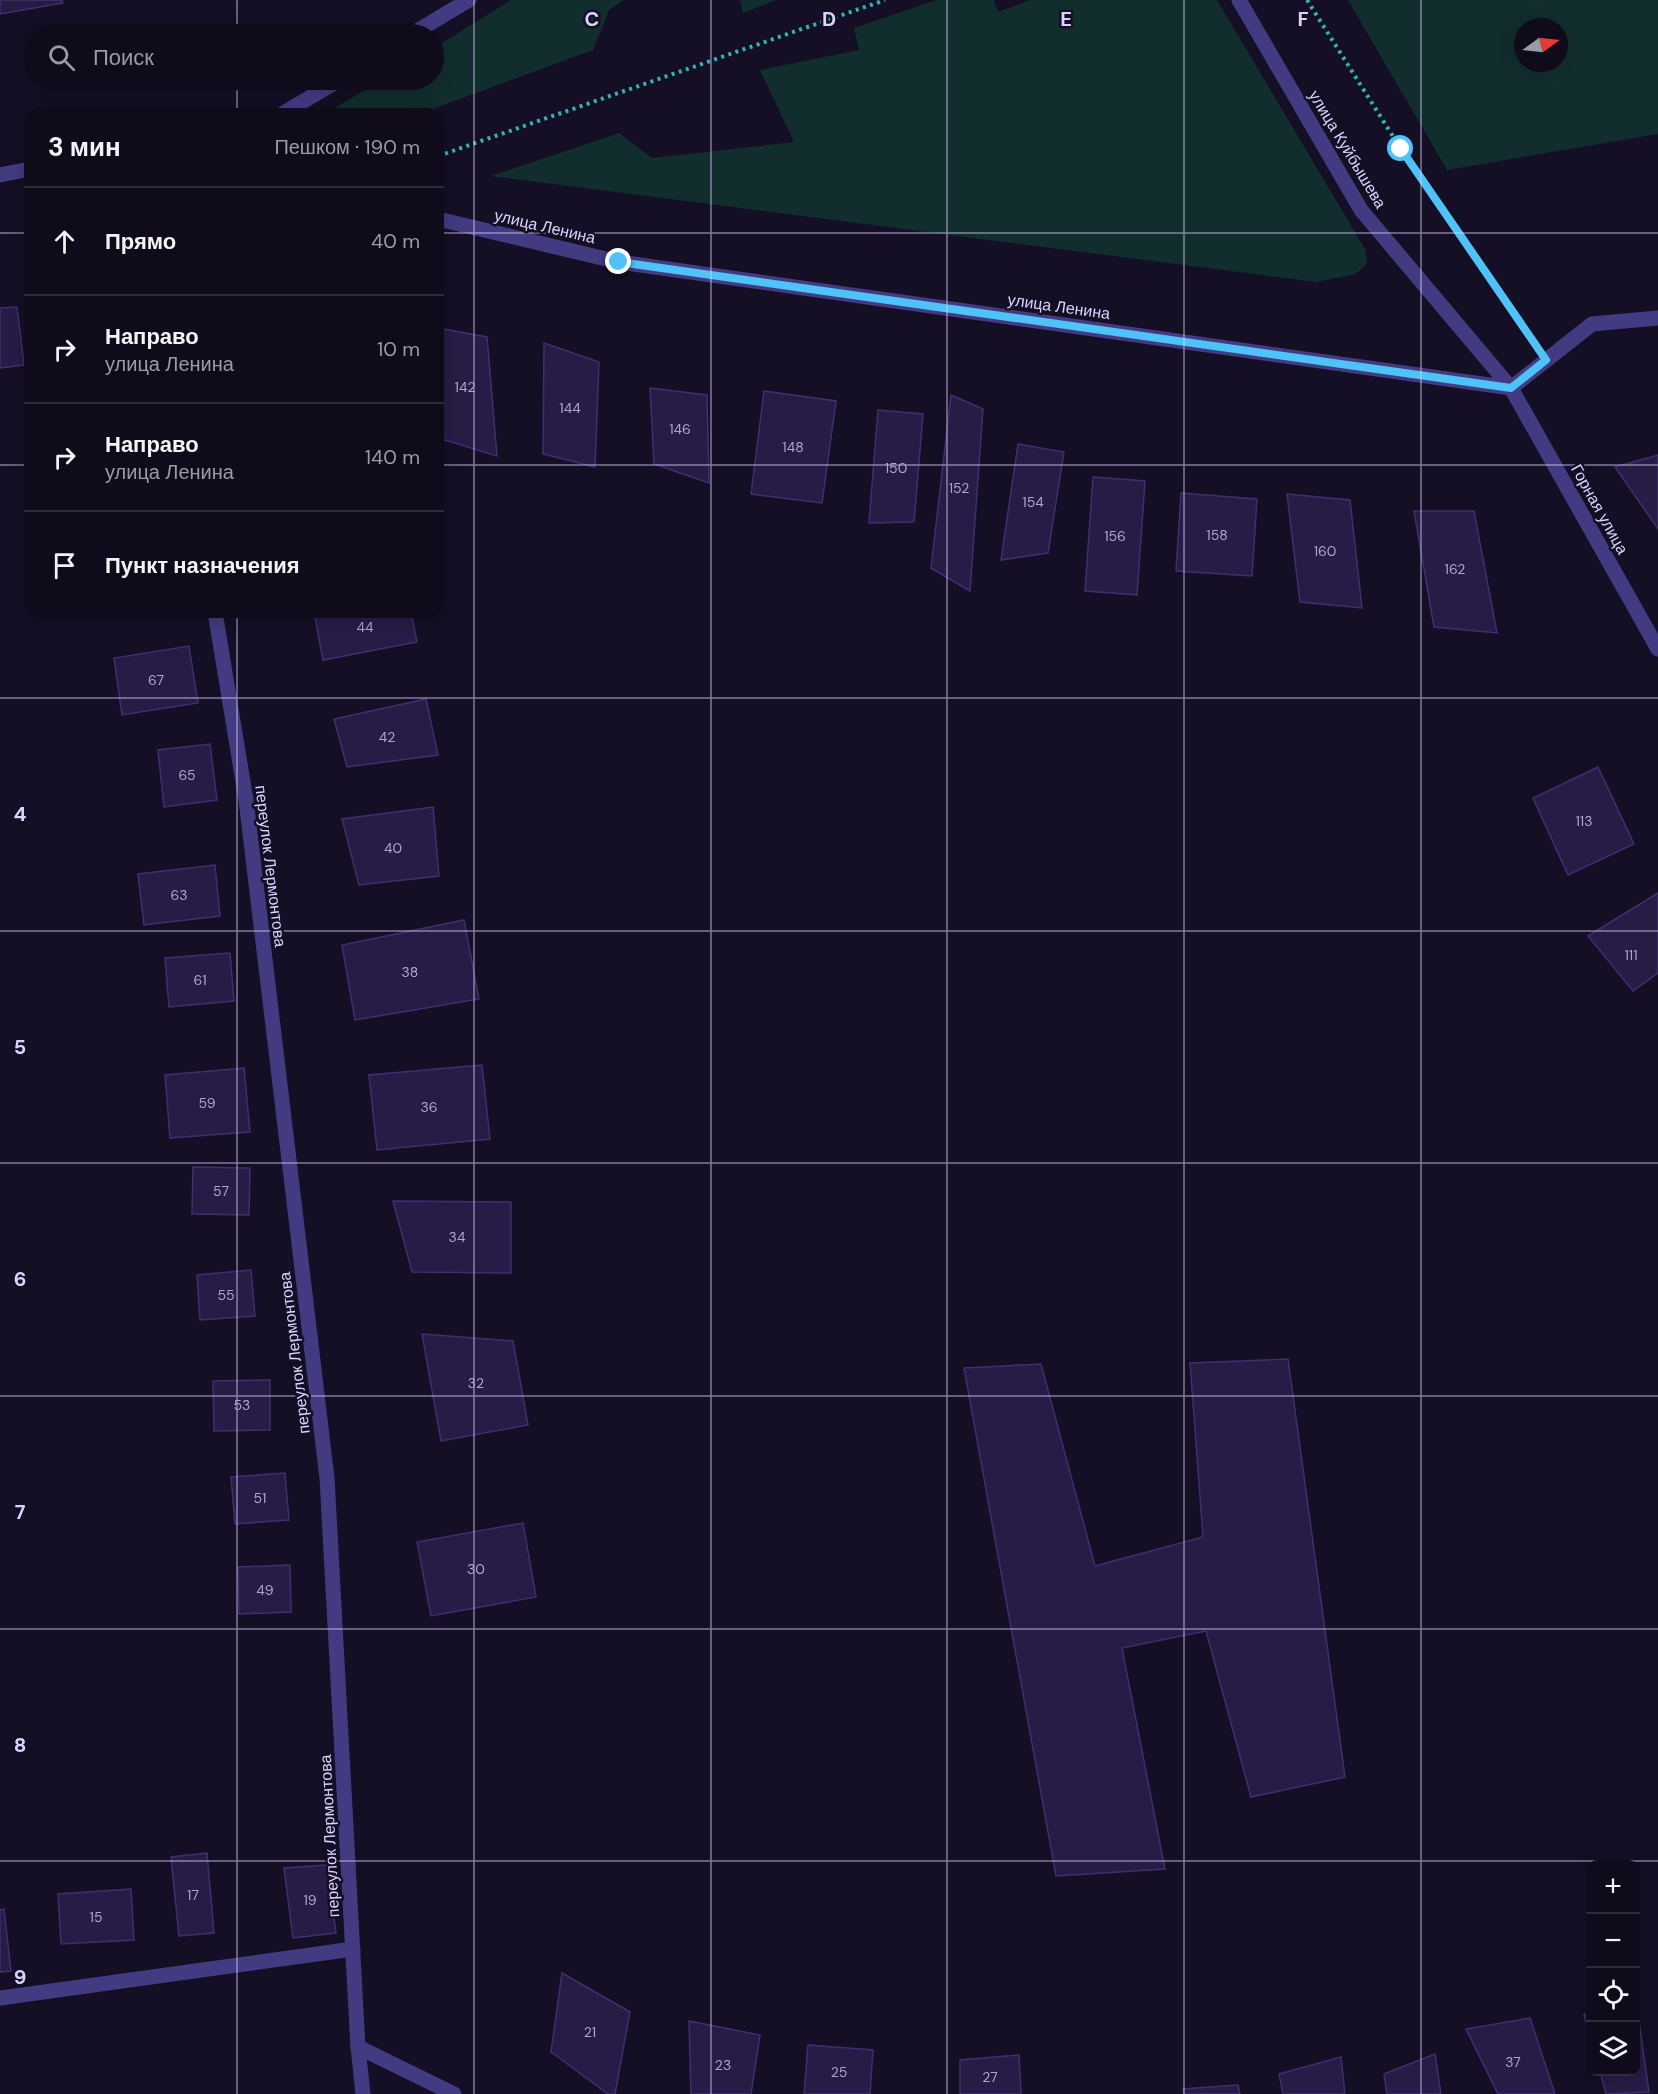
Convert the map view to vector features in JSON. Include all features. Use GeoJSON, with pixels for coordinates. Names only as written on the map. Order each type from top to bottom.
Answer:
{"type":"FeatureCollection","features":[{"type":"Feature","properties":{"kind":"street"},"geometry":{"type":"LineString","coordinates":[[429,24],[469,0]]}},
{"type":"Feature","properties":{"kind":"street","name":"улица Куйбышева"},"geometry":{"type":"LineString","coordinates":[[1239,0],[1361,210],[1511,388]]}},
{"type":"Feature","properties":{"kind":"street"},"geometry":{"type":"LineString","coordinates":[[292,108],[322,90]]}},
{"type":"Feature","properties":{"kind":"street"},"geometry":{"type":"LineString","coordinates":[[0,175],[24,169]]}},
{"type":"Feature","properties":{"kind":"street","name":"улица Ленина"},"geometry":{"type":"LineString","coordinates":[[444,220],[619,262],[1511,388]]}},
{"type":"Feature","properties":{"kind":"street"},"geometry":{"type":"LineString","coordinates":[[1511,388],[1592,324],[1658,318]]}},
{"type":"Feature","properties":{"kind":"street","name":"Горная улица"},"geometry":{"type":"LineString","coordinates":[[1511,388],[1658,649]]}},
{"type":"Feature","properties":{"kind":"street","name":"переулок Лермонтова"},"geometry":{"type":"LineString","coordinates":[[216,618],[246,800],[327,1478],[358,2047],[363,2094]]}},
{"type":"Feature","properties":{"kind":"street"},"geometry":{"type":"LineString","coordinates":[[0,1998],[353,1949]]}},
{"type":"Feature","properties":{"kind":"street"},"geometry":{"type":"LineString","coordinates":[[358,2047],[454,2094]]}},
{"type":"Feature","properties":{"kind":"path"},"geometry":{"type":"LineString","coordinates":[[444,154],[885,0]]}},
{"type":"Feature","properties":{"kind":"path"},"geometry":{"type":"LineString","coordinates":[[1307,0],[1401,149],[1546,360]]}},
{"type":"Feature","properties":{"kind":"green space"},"geometry":{"type":"Polygon","coordinates":[[[511,0],[624,0],[609,10],[593,50],[435,108],[335,108],[365,90],[444,90],[444,42],[511,0]]]}},
{"type":"Feature","properties":{"kind":"green space"},"geometry":{"type":"Polygon","coordinates":[[[740,0],[776,0],[743,13],[740,0]]]}},
{"type":"Feature","properties":{"kind":"green space"},"geometry":{"type":"Polygon","coordinates":[[[937,0],[994,0],[998,12],[1030,0],[1217,0],[1365,249],[1367,264],[1356,274],[1316,282],[491,176],[619,133],[652,158],[794,142],[760,70],[859,50],[854,28],[937,0]]]}},
{"type":"Feature","properties":{"kind":"green space"},"geometry":{"type":"Polygon","coordinates":[[[1348,0],[1658,0],[1658,134],[1447,170],[1348,0]]]}},
{"type":"Feature","properties":{"kind":"building"},"geometry":{"type":"Polygon","coordinates":[[[0,0],[62,0],[63,3],[0,14],[0,0]]]}},
{"type":"Feature","properties":{"kind":"building"},"geometry":{"type":"Polygon","coordinates":[[[17,307],[24,365],[0,368],[0,308],[17,307]]]}},
{"type":"Feature","properties":{"kind":"building"},"geometry":{"type":"Polygon","coordinates":[[[444,329],[487,337],[497,456],[444,440],[444,329]]]}},
{"type":"Feature","properties":{"kind":"building"},"geometry":{"type":"Polygon","coordinates":[[[544,343],[599,362],[595,467],[543,454],[544,343]]]}},
{"type":"Feature","properties":{"kind":"building"},"geometry":{"type":"Polygon","coordinates":[[[650,388],[707,395],[709,483],[654,464],[650,388]]]}},
{"type":"Feature","properties":{"kind":"building"},"geometry":{"type":"Polygon","coordinates":[[[764,391],[836,401],[822,503],[751,494],[764,391]]]}},
{"type":"Feature","properties":{"kind":"building"},"geometry":{"type":"Polygon","coordinates":[[[951,395],[983,409],[970,591],[931,568],[951,395]]]}},
{"type":"Feature","properties":{"kind":"building"},"geometry":{"type":"Polygon","coordinates":[[[878,410],[923,414],[914,522],[869,523],[878,410]]]}},
{"type":"Feature","properties":{"kind":"building"},"geometry":{"type":"Polygon","coordinates":[[[1018,444],[1064,452],[1048,553],[1001,560],[1018,444]]]}},
{"type":"Feature","properties":{"kind":"building"},"geometry":{"type":"Polygon","coordinates":[[[1658,455],[1658,529],[1615,467],[1658,455]]]}},
{"type":"Feature","properties":{"kind":"building"},"geometry":{"type":"Polygon","coordinates":[[[1093,477],[1145,481],[1137,595],[1085,591],[1093,477]]]}},
{"type":"Feature","properties":{"kind":"building"},"geometry":{"type":"Polygon","coordinates":[[[1181,493],[1257,499],[1252,576],[1176,571],[1181,493]]]}},
{"type":"Feature","properties":{"kind":"building"},"geometry":{"type":"Polygon","coordinates":[[[1287,494],[1350,500],[1362,608],[1300,602],[1287,494]]]}},
{"type":"Feature","properties":{"kind":"building"},"geometry":{"type":"Polygon","coordinates":[[[1414,511],[1474,511],[1497,633],[1434,627],[1414,511]]]}},
{"type":"Feature","properties":{"kind":"building"},"geometry":{"type":"Polygon","coordinates":[[[315,618],[412,618],[417,642],[323,660],[315,618]]]}},
{"type":"Feature","properties":{"kind":"building"},"geometry":{"type":"Polygon","coordinates":[[[189,646],[198,703],[122,715],[114,658],[189,646]]]}},
{"type":"Feature","properties":{"kind":"building"},"geometry":{"type":"Polygon","coordinates":[[[426,699],[438,755],[347,767],[334,719],[426,699]]]}},
{"type":"Feature","properties":{"kind":"building"},"geometry":{"type":"Polygon","coordinates":[[[210,744],[217,800],[164,807],[158,750],[210,744]]]}},
{"type":"Feature","properties":{"kind":"building"},"geometry":{"type":"Polygon","coordinates":[[[1598,767],[1634,844],[1568,875],[1533,798],[1598,767]]]}},
{"type":"Feature","properties":{"kind":"building"},"geometry":{"type":"Polygon","coordinates":[[[433,807],[439,876],[359,885],[342,819],[433,807]]]}},
{"type":"Feature","properties":{"kind":"building"},"geometry":{"type":"Polygon","coordinates":[[[215,865],[220,916],[144,925],[138,874],[215,865]]]}},
{"type":"Feature","properties":{"kind":"building"},"geometry":{"type":"Polygon","coordinates":[[[1658,893],[1658,973],[1633,991],[1588,936],[1658,893]]]}},
{"type":"Feature","properties":{"kind":"building"},"geometry":{"type":"Polygon","coordinates":[[[464,920],[479,999],[355,1020],[342,945],[464,920]]]}},
{"type":"Feature","properties":{"kind":"building"},"geometry":{"type":"Polygon","coordinates":[[[230,953],[234,1001],[169,1007],[165,958],[230,953]]]}},
{"type":"Feature","properties":{"kind":"building"},"geometry":{"type":"Polygon","coordinates":[[[482,1065],[490,1139],[377,1150],[369,1075],[482,1065]]]}},
{"type":"Feature","properties":{"kind":"building"},"geometry":{"type":"Polygon","coordinates":[[[244,1068],[250,1132],[170,1138],[165,1075],[244,1068]]]}},
{"type":"Feature","properties":{"kind":"building"},"geometry":{"type":"Polygon","coordinates":[[[193,1167],[250,1168],[249,1215],[192,1214],[193,1167]]]}},
{"type":"Feature","properties":{"kind":"building"},"geometry":{"type":"Polygon","coordinates":[[[393,1201],[511,1202],[511,1273],[412,1272],[393,1201]]]}},
{"type":"Feature","properties":{"kind":"building"},"geometry":{"type":"Polygon","coordinates":[[[251,1270],[255,1316],[200,1320],[197,1275],[251,1270]]]}},
{"type":"Feature","properties":{"kind":"building"},"geometry":{"type":"Polygon","coordinates":[[[422,1334],[513,1341],[528,1425],[441,1441],[422,1334]]]}},
{"type":"Feature","properties":{"kind":"building"},"geometry":{"type":"Polygon","coordinates":[[[1288,1359],[1345,1777],[1251,1797],[1206,1631],[1122,1648],[1165,1869],[1056,1876],[964,1368],[1041,1364],[1095,1566],[1203,1537],[1190,1363],[1288,1359]]]}},
{"type":"Feature","properties":{"kind":"building"},"geometry":{"type":"Polygon","coordinates":[[[270,1380],[270,1430],[214,1431],[213,1381],[270,1380]]]}},
{"type":"Feature","properties":{"kind":"building"},"geometry":{"type":"Polygon","coordinates":[[[285,1473],[289,1520],[235,1524],[231,1477],[285,1473]]]}},
{"type":"Feature","properties":{"kind":"building"},"geometry":{"type":"Polygon","coordinates":[[[523,1523],[536,1597],[431,1616],[417,1542],[523,1523]]]}},
{"type":"Feature","properties":{"kind":"building"},"geometry":{"type":"Polygon","coordinates":[[[290,1565],[291,1612],[239,1614],[238,1567],[290,1565]]]}},
{"type":"Feature","properties":{"kind":"building"},"geometry":{"type":"Polygon","coordinates":[[[207,1853],[214,1933],[179,1936],[171,1857],[207,1853]]]}},
{"type":"Feature","properties":{"kind":"building"},"geometry":{"type":"Polygon","coordinates":[[[327,1865],[336,1933],[293,1938],[284,1868],[327,1865]]]}},
{"type":"Feature","properties":{"kind":"building"},"geometry":{"type":"Polygon","coordinates":[[[131,1889],[134,1940],[61,1944],[58,1894],[131,1889]]]}},
{"type":"Feature","properties":{"kind":"building"},"geometry":{"type":"Polygon","coordinates":[[[4,1909],[11,1971],[0,1972],[0,1910],[4,1909]]]}},
{"type":"Feature","properties":{"kind":"building"},"geometry":{"type":"Polygon","coordinates":[[[562,1973],[630,2012],[615,2094],[608,2094],[551,2052],[562,1973]]]}},
{"type":"Feature","properties":{"kind":"building"},"geometry":{"type":"Polygon","coordinates":[[[1530,2018],[1555,2094],[1498,2094],[1466,2029],[1530,2018]]]}},
{"type":"Feature","properties":{"kind":"building"},"geometry":{"type":"Polygon","coordinates":[[[689,2021],[760,2035],[751,2094],[691,2094],[689,2021]]]}},
{"type":"Feature","properties":{"kind":"building"},"geometry":{"type":"Polygon","coordinates":[[[1640,2028],[1649,2092],[1606,2094],[1601,2076],[1640,2076],[1640,2028]]]}},
{"type":"Feature","properties":{"kind":"building"},"geometry":{"type":"Polygon","coordinates":[[[808,2045],[873,2050],[870,2094],[804,2094],[808,2045]]]}},
{"type":"Feature","properties":{"kind":"building"},"geometry":{"type":"Polygon","coordinates":[[[1435,2054],[1441,2094],[1387,2094],[1384,2074],[1435,2054]]]}},
{"type":"Feature","properties":{"kind":"building"},"geometry":{"type":"Polygon","coordinates":[[[1019,2055],[1021,2094],[960,2094],[960,2060],[1019,2055]]]}},
{"type":"Feature","properties":{"kind":"building"},"geometry":{"type":"Polygon","coordinates":[[[1341,2057],[1345,2094],[1283,2094],[1279,2074],[1341,2057]]]}},
{"type":"Feature","properties":{"kind":"building"},"geometry":{"type":"Polygon","coordinates":[[[1238,2085],[1240,2094],[1184,2094],[1183,2089],[1238,2085]]]}},
{"type":"Feature","properties":{"kind":"route"},"geometry":{"type":"LineString","coordinates":[[619,262],[1511,388],[1546,360],[1401,149]]}}]}
